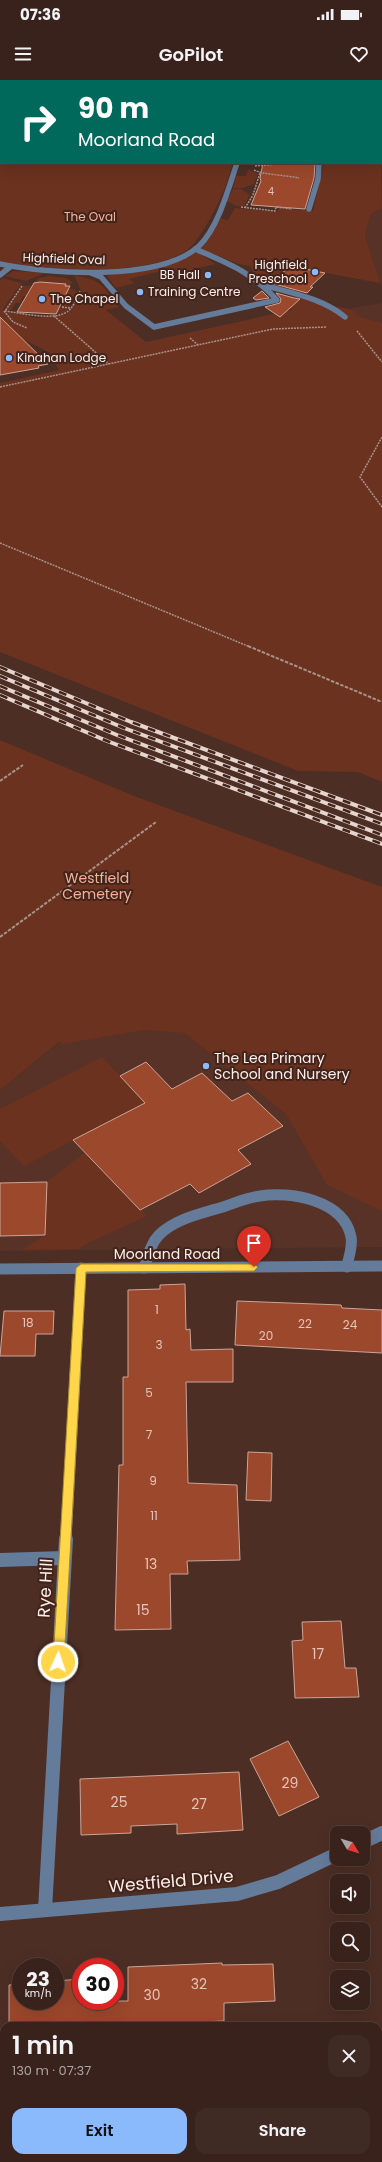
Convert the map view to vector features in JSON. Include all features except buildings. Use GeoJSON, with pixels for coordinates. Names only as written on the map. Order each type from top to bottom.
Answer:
{"type":"FeatureCollection","features":[{"type":"Feature","properties":{"kind":"street","name":"Highfield Oval"},"geometry":{"type":"LineString","coordinates":[[0,264],[10,267],[91,273],[144,267],[177,258],[199,246],[213,224],[237,164]]}},
{"type":"Feature","properties":{"kind":"street"},"geometry":{"type":"LineString","coordinates":[[309,209],[318,179],[319,164]]}},
{"type":"Feature","properties":{"kind":"street"},"geometry":{"type":"LineString","coordinates":[[91,273],[101,277],[126,306],[154,327],[277,300],[263,285],[240,268],[195,249]]}},
{"type":"Feature","properties":{"kind":"street"},"geometry":{"type":"LineString","coordinates":[[0,275],[10,267]]}},
{"type":"Feature","properties":{"kind":"street"},"geometry":{"type":"LineString","coordinates":[[263,285],[339,310],[345,317]]}},
{"type":"Feature","properties":{"kind":"street"},"geometry":{"type":"LineString","coordinates":[[320,303],[326,299]]}},
{"type":"Feature","properties":{"kind":"street"},"geometry":{"type":"LineString","coordinates":[[144,1268],[151,1246],[159,1235],[185,1218],[265,1195],[286,1194],[314,1200],[333,1211],[342,1220],[351,1237],[347,1266]]}},
{"type":"Feature","properties":{"kind":"street","name":"Moorland Road"},"geometry":{"type":"LineString","coordinates":[[0,1269],[382,1266]]}},
{"type":"Feature","properties":{"kind":"street","name":"Rye Hill"},"geometry":{"type":"LineString","coordinates":[[45,1910],[81,1268]]}},
{"type":"Feature","properties":{"kind":"street"},"geometry":{"type":"LineString","coordinates":[[0,1560],[64,1558]]}},
{"type":"Feature","properties":{"kind":"street"},"geometry":{"type":"LineString","coordinates":[[370,1839],[382,1833]]}},
{"type":"Feature","properties":{"kind":"street","name":"Westfield Drive"},"geometry":{"type":"LineString","coordinates":[[0,1914],[237,1894],[278,1882],[330,1857]]}},
{"type":"Feature","properties":{"kind":"path"},"geometry":{"type":"LineString","coordinates":[[275,164],[249,168],[260,173],[318,179]]}},
{"type":"Feature","properties":{"kind":"path"},"geometry":{"type":"LineString","coordinates":[[245,208],[253,195],[260,173]]}},
{"type":"Feature","properties":{"kind":"path"},"geometry":{"type":"LineString","coordinates":[[222,203],[245,208],[274,211],[276,207],[309,209]]}},
{"type":"Feature","properties":{"kind":"path"},"geometry":{"type":"LineString","coordinates":[[5,311],[21,286],[45,276],[51,271]]}},
{"type":"Feature","properties":{"kind":"path"},"geometry":{"type":"LineString","coordinates":[[5,311],[25,312],[30,316],[66,313],[71,308],[80,291],[67,272]]}},
{"type":"Feature","properties":{"kind":"path"},"geometry":{"type":"LineString","coordinates":[[62,307],[71,308]]}},
{"type":"Feature","properties":{"kind":"path"},"geometry":{"type":"LineString","coordinates":[[5,311],[9,319],[15,324],[27,328]]}},
{"type":"Feature","properties":{"kind":"path"},"geometry":{"type":"LineString","coordinates":[[54,315],[109,364]]}},
{"type":"Feature","properties":{"kind":"path"},"geometry":{"type":"LineString","coordinates":[[345,317],[382,362]]}},
{"type":"Feature","properties":{"kind":"path"},"geometry":{"type":"LineString","coordinates":[[0,387],[273,329],[328,327]]}},
{"type":"Feature","properties":{"kind":"path"},"geometry":{"type":"LineString","coordinates":[[382,437],[360,477],[382,507]]}},
{"type":"Feature","properties":{"kind":"path"},"geometry":{"type":"LineString","coordinates":[[0,543],[382,702]]}},
{"type":"Feature","properties":{"kind":"path"},"geometry":{"type":"LineString","coordinates":[[0,780],[23,765]]}},
{"type":"Feature","properties":{"kind":"path"},"geometry":{"type":"LineString","coordinates":[[0,937],[156,822]]}},
{"type":"Feature","properties":{"kind":"shaded area","name":"Highfield Preschool"},"geometry":{"type":"Polygon","coordinates":[[[382,208],[382,288],[380,283],[325,273],[311,286],[313,287],[311,289],[298,294],[268,286],[251,270],[253,263],[374,263],[365,235],[371,214],[382,208]]]}},
{"type":"Feature","properties":{"kind":"shaded area"},"geometry":{"type":"Polygon","coordinates":[[[382,303],[382,323],[356,316],[352,308],[382,303]]]}},
{"type":"Feature","properties":{"kind":"shaded area","name":"The Lea Primary School and Nursery"},"geometry":{"type":"Polygon","coordinates":[[[292,855],[382,887],[382,1247],[0,1251],[0,1090],[292,855]]]}},
{"type":"Feature","properties":{"kind":"green space","name":"The Oval"},"geometry":{"type":"Polygon","coordinates":[[[0,164],[232,164],[227,183],[208,222],[194,243],[188,249],[172,258],[150,264],[97,270],[42,268],[0,261],[0,164]]]}},
{"type":"Feature","properties":{"kind":"green space"},"geometry":{"type":"Polygon","coordinates":[[[324,164],[381,164],[382,208],[371,214],[365,235],[380,283],[290,266],[268,286],[255,275],[250,266],[239,264],[200,249],[220,218],[228,220],[235,208],[277,212],[279,208],[313,211],[324,164]]]}},
{"type":"Feature","properties":{"kind":"green space"},"geometry":{"type":"Polygon","coordinates":[[[248,169],[258,174],[254,184],[242,188],[233,188],[236,176],[246,176],[248,169]]]}},
{"type":"Feature","properties":{"kind":"green space"},"geometry":{"type":"Polygon","coordinates":[[[233,189],[241,189],[250,195],[244,206],[236,206],[227,201],[233,189]]]}},
{"type":"Feature","properties":{"kind":"green space"},"geometry":{"type":"Polygon","coordinates":[[[197,252],[215,264],[180,273],[173,268],[129,279],[135,283],[116,288],[107,276],[188,256],[197,252]]]}},
{"type":"Feature","properties":{"kind":"green space"},"geometry":{"type":"Polygon","coordinates":[[[14,271],[45,273],[26,281],[5,276],[14,271]]]}},
{"type":"Feature","properties":{"kind":"green space"},"geometry":{"type":"Polygon","coordinates":[[[74,275],[90,279],[101,285],[119,307],[106,310],[146,342],[292,310],[280,298],[292,296],[313,302],[354,310],[357,316],[382,323],[382,782],[358,772],[298,771],[0,652],[0,383],[59,370],[50,353],[0,327],[0,281],[2,278],[22,283],[3,309],[4,312],[24,313],[30,317],[38,318],[67,314],[82,293],[74,275]]]}},
{"type":"Feature","properties":{"kind":"green space"},"geometry":{"type":"Polygon","coordinates":[[[49,276],[66,278],[72,282],[70,286],[65,286],[66,284],[34,283],[39,278],[49,276]]]}},
{"type":"Feature","properties":{"kind":"green space"},"geometry":{"type":"Polygon","coordinates":[[[23,286],[37,286],[31,297],[23,296],[20,303],[16,303],[11,310],[6,310],[23,286]]]}},
{"type":"Feature","properties":{"kind":"green space"},"geometry":{"type":"Polygon","coordinates":[[[64,289],[73,289],[78,292],[65,313],[56,314],[66,300],[59,299],[64,289]]]}},
{"type":"Feature","properties":{"kind":"green space","name":"Westfield Cemetery"},"geometry":{"type":"Polygon","coordinates":[[[0,740],[134,796],[382,887],[382,1211],[327,1185],[286,1114],[185,1033],[144,1030],[62,1044],[59,1042],[0,1090],[0,740]]]}},
{"type":"Feature","properties":{"kind":"green space"},"geometry":{"type":"Polygon","coordinates":[[[102,1057],[137,1094],[164,1080],[172,1089],[24,1166],[0,1141],[0,1109],[102,1057]]]}},
{"type":"Feature","properties":{"kind":"green space"},"geometry":{"type":"Polygon","coordinates":[[[85,1152],[147,1216],[84,1245],[80,1249],[22,1250],[45,1235],[47,1182],[85,1152]]]}},
{"type":"Feature","properties":{"kind":"railway"},"geometry":{"type":"LineString","coordinates":[[0,667],[131,722],[382,815]]}},
{"type":"Feature","properties":{"kind":"railway"},"geometry":{"type":"LineString","coordinates":[[0,676],[124,728],[382,824]]}},
{"type":"Feature","properties":{"kind":"railway"},"geometry":{"type":"LineString","coordinates":[[0,686],[117,735],[382,835]]}},
{"type":"Feature","properties":{"kind":"railway"},"geometry":{"type":"LineString","coordinates":[[0,695],[107,741],[382,844]]}},
{"type":"Feature","properties":{"kind":"place","name":"Highfield Preschool"},"geometry":{"type":"Point","coordinates":[315,272]}},
{"type":"Feature","properties":{"kind":"place","name":"BB Hall"},"geometry":{"type":"Point","coordinates":[208,275]}},
{"type":"Feature","properties":{"kind":"place","name":"Training Centre"},"geometry":{"type":"Point","coordinates":[140,292]}},
{"type":"Feature","properties":{"kind":"place","name":"The Chapel"},"geometry":{"type":"Point","coordinates":[42,299]}},
{"type":"Feature","properties":{"kind":"place","name":"Kinahan Lodge"},"geometry":{"type":"Point","coordinates":[9,358]}},
{"type":"Feature","properties":{"kind":"place","name":"The Lea Primary School and Nursery"},"geometry":{"type":"Point","coordinates":[206,1066]}},
{"type":"Feature","properties":{"kind":"route"},"geometry":{"type":"LineString","coordinates":[[58,1662],[81,1268],[254,1267]]}}]}
